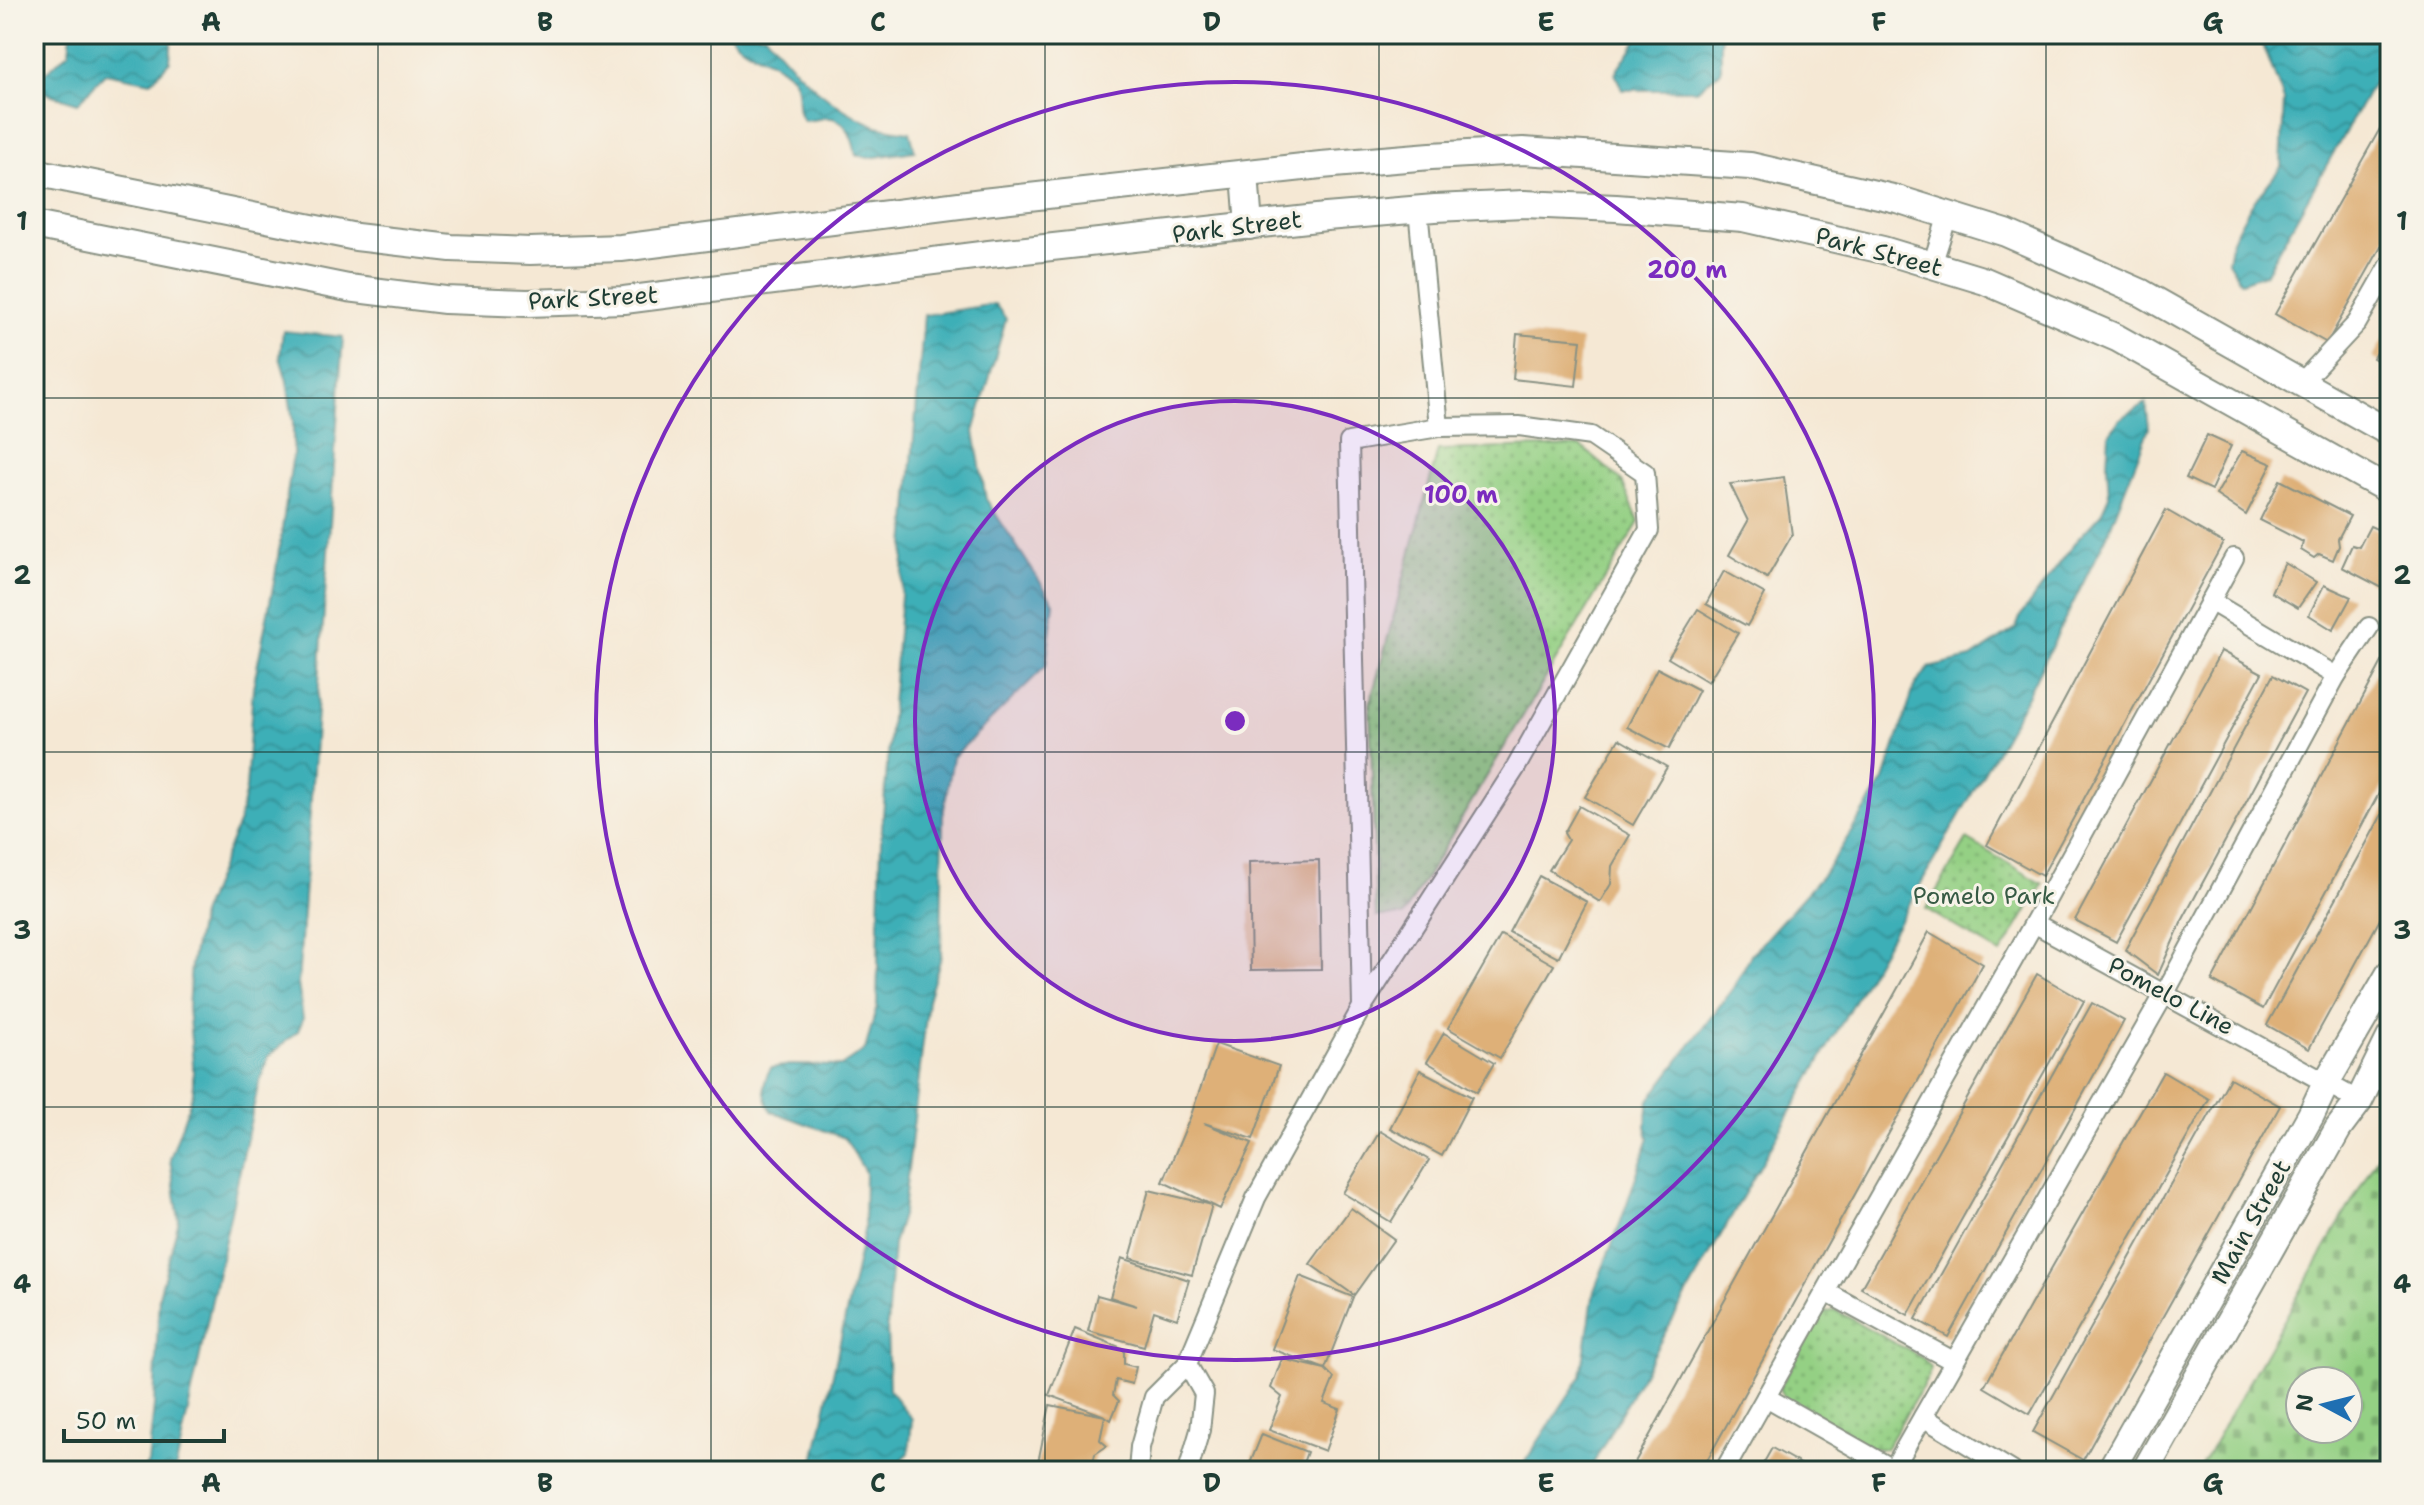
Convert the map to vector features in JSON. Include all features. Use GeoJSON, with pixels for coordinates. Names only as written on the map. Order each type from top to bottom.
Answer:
{"type":"FeatureCollection","features":[{"type":"Feature","properties":{"kind":"street","name":"Park Street"},"geometry":{"type":"LineString","coordinates":[[34,172],[356,237],[451,248],[530,251],[621,248],[983,202],[1431,156],[1523,151],[1750,166],[1897,199],[2006,233],[2142,293],[2390,433]]}},
{"type":"Feature","properties":{"kind":"street"},"geometry":{"type":"LineString","coordinates":[[1245,174],[1249,226]]}},
{"type":"Feature","properties":{"kind":"street","name":"Park Street"},"geometry":{"type":"LineString","coordinates":[[34,225],[348,288],[445,300],[527,303],[624,300],[989,254],[1418,209],[1524,204],[1743,218],[1883,250],[1985,281],[2117,338],[2390,491]]}},
{"type":"Feature","properties":{"kind":"street"},"geometry":{"type":"LineString","coordinates":[[1418,209],[1439,427]]}},
{"type":"Feature","properties":{"kind":"street"},"geometry":{"type":"LineString","coordinates":[[1932,265],[1948,215]]}},
{"type":"Feature","properties":{"kind":"street"},"geometry":{"type":"LineString","coordinates":[[2301,383],[2357,323],[2390,265]]}},
{"type":"Feature","properties":{"kind":"street"},"geometry":{"type":"LineString","coordinates":[[1138,1471],[1140,1447],[1154,1397],[1187,1364],[1256,1198],[1362,1007],[1515,769],[1649,530],[1645,473],[1591,436],[1519,426],[1439,427],[1349,442],[1362,1007]]}},
{"type":"Feature","properties":{"kind":"street"},"geometry":{"type":"LineString","coordinates":[[1724,1471],[2034,923],[2234,558]]}},
{"type":"Feature","properties":{"kind":"street"},"geometry":{"type":"LineString","coordinates":[[2210,601],[2336,676]]}},
{"type":"Feature","properties":{"kind":"street"},"geometry":{"type":"LineString","coordinates":[[1766,1397],[1893,1470],[2165,993],[2336,676],[2369,627]]}},
{"type":"Feature","properties":{"kind":"street","name":"Pomelo Line"},"geometry":{"type":"LineString","coordinates":[[2034,923],[2359,1101]]}},
{"type":"Feature","properties":{"kind":"street","name":"Main Street"},"geometry":{"type":"LineString","coordinates":[[2110,1471],[2311,1115],[2316,1077],[2390,973]]}},
{"type":"Feature","properties":{"kind":"street","name":"Main Street"},"geometry":{"type":"LineString","coordinates":[[2145,1471],[2338,1129],[2359,1101],[2390,1038]]}},
{"type":"Feature","properties":{"kind":"street"},"geometry":{"type":"LineString","coordinates":[[1826,1292],[1953,1361]]}},
{"type":"Feature","properties":{"kind":"street"},"geometry":{"type":"LineString","coordinates":[[1187,1364],[1204,1394],[1200,1430],[1188,1471]]}},
{"type":"Feature","properties":{"kind":"street"},"geometry":{"type":"LineString","coordinates":[[1923,1417],[2012,1471]]}},
{"type":"Feature","properties":{"kind":"green space"},"geometry":{"type":"Polygon","coordinates":[[[1581,446],[1622,481],[1639,522],[1403,916],[1376,916],[1370,704],[1438,450],[1581,446]]]}},
{"type":"Feature","properties":{"kind":"green space","name":"Pomelo Park"},"geometry":{"type":"Polygon","coordinates":[[[1967,839],[2043,884],[2001,954],[1926,909],[1967,839]]]}},
{"type":"Feature","properties":{"kind":"green space"},"geometry":{"type":"Polygon","coordinates":[[[2388,1138],[2390,1471],[2198,1471],[2388,1138]]]}},
{"type":"Feature","properties":{"kind":"green space"},"geometry":{"type":"Polygon","coordinates":[[[1835,1310],[1924,1359],[1930,1368],[1927,1379],[1885,1449],[1872,1448],[1784,1398],[1779,1389],[1821,1314],[1835,1310]]]}},
{"type":"Feature","properties":{"kind":"water"},"geometry":{"type":"Polygon","coordinates":[[[71,34],[172,34],[170,61],[151,82],[105,73],[78,103],[36,90],[38,79],[69,52],[71,34]]]}},
{"type":"Feature","properties":{"kind":"water"},"geometry":{"type":"Polygon","coordinates":[[[730,34],[765,34],[788,62],[827,98],[874,125],[910,132],[915,151],[869,158],[856,155],[843,124],[832,118],[804,121],[793,78],[778,66],[744,48],[730,34]]]}},
{"type":"Feature","properties":{"kind":"water"},"geometry":{"type":"Polygon","coordinates":[[[1641,34],[1721,34],[1721,71],[1697,90],[1622,90],[1615,73],[1641,34]]]}},
{"type":"Feature","properties":{"kind":"water"},"geometry":{"type":"Polygon","coordinates":[[[2259,34],[2390,34],[2390,53],[2265,274],[2241,282],[2228,261],[2232,239],[2249,208],[2281,167],[2284,100],[2259,34]]]}},
{"type":"Feature","properties":{"kind":"water"},"geometry":{"type":"Polygon","coordinates":[[[995,304],[1006,319],[974,432],[986,499],[1054,603],[1046,666],[953,757],[943,815],[941,957],[928,1000],[903,1212],[893,1244],[887,1327],[889,1390],[912,1419],[909,1453],[889,1471],[812,1471],[864,1231],[865,1172],[845,1138],[771,1111],[765,1084],[771,1068],[791,1065],[841,1066],[865,1050],[877,1006],[881,840],[924,315],[995,304]]]}},
{"type":"Feature","properties":{"kind":"water"},"geometry":{"type":"Polygon","coordinates":[[[283,331],[343,337],[298,984],[303,1019],[298,1031],[269,1056],[258,1086],[175,1471],[143,1471],[148,1463],[154,1406],[159,1296],[179,1220],[170,1159],[193,1093],[188,1008],[191,965],[201,915],[239,821],[246,789],[253,688],[275,577],[293,454],[293,421],[280,357],[283,331]]]}},
{"type":"Feature","properties":{"kind":"water"},"geometry":{"type":"Polygon","coordinates":[[[2146,403],[2149,428],[2107,535],[2023,704],[1589,1471],[1519,1471],[1581,1376],[1594,1291],[1649,1138],[1646,1126],[1649,1100],[1733,988],[1751,955],[1827,870],[1884,780],[1915,685],[1929,668],[1971,658],[2016,628],[2021,615],[2078,539],[2101,514],[2109,496],[2109,434],[2120,419],[2146,403]]]}},
{"type":"Feature","properties":{"kind":"building"},"geometry":{"type":"Polygon","coordinates":[[[2390,111],[2390,231],[2327,343],[2275,314],[2390,111]]]}},
{"type":"Feature","properties":{"kind":"building"},"geometry":{"type":"Polygon","coordinates":[[[2390,327],[2390,368],[2373,358],[2390,327]]]}},
{"type":"Feature","properties":{"kind":"building"},"geometry":{"type":"Polygon","coordinates":[[[1517,334],[1581,340],[1576,386],[1513,379],[1517,334]]]}},
{"type":"Feature","properties":{"kind":"building"},"geometry":{"type":"Polygon","coordinates":[[[2207,435],[2231,446],[2211,490],[2186,478],[2207,435]]]}},
{"type":"Feature","properties":{"kind":"building"},"geometry":{"type":"Polygon","coordinates":[[[2242,451],[2272,464],[2246,515],[2216,495],[2242,451]]]}},
{"type":"Feature","properties":{"kind":"building"},"geometry":{"type":"Polygon","coordinates":[[[1784,477],[1792,535],[1767,578],[1729,555],[1748,521],[1730,484],[1784,477]]]}},
{"type":"Feature","properties":{"kind":"building"},"geometry":{"type":"Polygon","coordinates":[[[2280,480],[2350,516],[2338,539],[2339,546],[2333,560],[2319,554],[2314,558],[2301,550],[2303,542],[2260,520],[2280,480]]]}},
{"type":"Feature","properties":{"kind":"building"},"geometry":{"type":"Polygon","coordinates":[[[2166,510],[2223,543],[2042,876],[1987,845],[2166,510]]]}},
{"type":"Feature","properties":{"kind":"building"},"geometry":{"type":"Polygon","coordinates":[[[2370,526],[2386,533],[2382,544],[2390,547],[2390,592],[2342,567],[2352,545],[2359,547],[2370,526]]]}},
{"type":"Feature","properties":{"kind":"building"},"geometry":{"type":"Polygon","coordinates":[[[2285,563],[2316,582],[2298,608],[2271,592],[2285,563]]]}},
{"type":"Feature","properties":{"kind":"building"},"geometry":{"type":"Polygon","coordinates":[[[1724,571],[1765,594],[1747,626],[1706,604],[1724,571]]]}},
{"type":"Feature","properties":{"kind":"building"},"geometry":{"type":"Polygon","coordinates":[[[2324,585],[2351,597],[2333,630],[2309,615],[2324,585]]]}},
{"type":"Feature","properties":{"kind":"building"},"geometry":{"type":"Polygon","coordinates":[[[1698,609],[1738,633],[1708,682],[1668,658],[1698,609]]]}},
{"type":"Feature","properties":{"kind":"building"},"geometry":{"type":"Polygon","coordinates":[[[2390,647],[2390,773],[2263,1009],[2212,981],[2390,647]]]}},
{"type":"Feature","properties":{"kind":"building"},"geometry":{"type":"Polygon","coordinates":[[[2221,651],[2262,673],[2116,942],[2075,920],[2221,651]]]}},
{"type":"Feature","properties":{"kind":"building"},"geometry":{"type":"Polygon","coordinates":[[[1657,668],[1699,690],[1669,749],[1627,727],[1657,668]]]}},
{"type":"Feature","properties":{"kind":"building"},"geometry":{"type":"Polygon","coordinates":[[[2273,675],[2305,693],[2182,921],[2158,975],[2125,950],[2273,675]]]}},
{"type":"Feature","properties":{"kind":"building"},"geometry":{"type":"Polygon","coordinates":[[[1619,739],[1667,767],[1633,825],[1585,797],[1619,739]]]}},
{"type":"Feature","properties":{"kind":"building"},"geometry":{"type":"Polygon","coordinates":[[[2390,800],[2390,901],[2309,1049],[2267,1025],[2390,800]]]}},
{"type":"Feature","properties":{"kind":"building"},"geometry":{"type":"Polygon","coordinates":[[[1579,806],[1630,835],[1612,866],[1611,884],[1600,902],[1549,870],[1568,840],[1564,833],[1579,806]]]}},
{"type":"Feature","properties":{"kind":"building"},"geometry":{"type":"Polygon","coordinates":[[[1319,860],[1321,969],[1251,970],[1249,862],[1319,860]]]}},
{"type":"Feature","properties":{"kind":"building"},"geometry":{"type":"Polygon","coordinates":[[[1539,876],[1587,902],[1558,958],[1509,932],[1539,876]]]}},
{"type":"Feature","properties":{"kind":"building"},"geometry":{"type":"Polygon","coordinates":[[[1929,932],[1983,964],[1701,1471],[1630,1471],[1929,932]]]}},
{"type":"Feature","properties":{"kind":"building"},"geometry":{"type":"Polygon","coordinates":[[[1501,935],[1554,965],[1500,1058],[1448,1028],[1501,935]]]}},
{"type":"Feature","properties":{"kind":"building"},"geometry":{"type":"Polygon","coordinates":[[[2037,974],[2084,1001],[1908,1315],[1861,1288],[2037,974]]]}},
{"type":"Feature","properties":{"kind":"building"},"geometry":{"type":"Polygon","coordinates":[[[2092,1003],[2124,1021],[1948,1337],[1916,1319],[2092,1003]]]}},
{"type":"Feature","properties":{"kind":"building"},"geometry":{"type":"Polygon","coordinates":[[[1444,1033],[1494,1063],[1477,1092],[1427,1062],[1444,1033]]]}},
{"type":"Feature","properties":{"kind":"building"},"geometry":{"type":"Polygon","coordinates":[[[1216,1044],[1279,1066],[1253,1139],[1204,1123],[1252,1143],[1220,1209],[1163,1182],[1216,1044]]]}},
{"type":"Feature","properties":{"kind":"building"},"geometry":{"type":"Polygon","coordinates":[[[1420,1070],[1472,1097],[1442,1156],[1390,1128],[1420,1070]]]}},
{"type":"Feature","properties":{"kind":"building"},"geometry":{"type":"Polygon","coordinates":[[[2163,1072],[2209,1099],[2030,1414],[1984,1387],[2163,1072]]]}},
{"type":"Feature","properties":{"kind":"building"},"geometry":{"type":"Polygon","coordinates":[[[2230,1078],[2280,1106],[2083,1460],[2033,1432],[2230,1078]]]}},
{"type":"Feature","properties":{"kind":"building"},"geometry":{"type":"Polygon","coordinates":[[[1380,1131],[1429,1160],[1391,1222],[1343,1193],[1380,1131]]]}},
{"type":"Feature","properties":{"kind":"building"},"geometry":{"type":"Polygon","coordinates":[[[1149,1190],[1212,1205],[1192,1275],[1130,1258],[1149,1190]]]}},
{"type":"Feature","properties":{"kind":"building"},"geometry":{"type":"Polygon","coordinates":[[[1351,1208],[1394,1239],[1354,1295],[1310,1264],[1351,1208]]]}},
{"type":"Feature","properties":{"kind":"building"},"geometry":{"type":"Polygon","coordinates":[[[1122,1258],[1189,1280],[1177,1319],[1154,1311],[1144,1346],[1088,1331],[1097,1295],[1137,1306],[1110,1297],[1122,1258]]]}},
{"type":"Feature","properties":{"kind":"building"},"geometry":{"type":"Polygon","coordinates":[[[1300,1276],[1353,1297],[1325,1369],[1272,1349],[1300,1276]]]}},
{"type":"Feature","properties":{"kind":"building"},"geometry":{"type":"Polygon","coordinates":[[[1075,1329],[1124,1349],[1124,1364],[1136,1367],[1132,1384],[1116,1380],[1113,1395],[1119,1401],[1111,1420],[1049,1395],[1075,1329]]]}},
{"type":"Feature","properties":{"kind":"building"},"geometry":{"type":"Polygon","coordinates":[[[1282,1359],[1325,1369],[1334,1378],[1324,1403],[1340,1409],[1325,1451],[1269,1430],[1282,1397],[1271,1388],[1282,1359]]]}},
{"type":"Feature","properties":{"kind":"building"},"geometry":{"type":"Polygon","coordinates":[[[1050,1405],[1105,1416],[1100,1440],[1107,1446],[1095,1454],[1091,1471],[1055,1471],[1037,1467],[1050,1405]]]}},
{"type":"Feature","properties":{"kind":"building"},"geometry":{"type":"Polygon","coordinates":[[[1262,1434],[1307,1452],[1300,1471],[1247,1471],[1262,1434]]]}},
{"type":"Feature","properties":{"kind":"building"},"geometry":{"type":"Polygon","coordinates":[[[1772,1448],[1813,1471],[1759,1471],[1772,1448]]]}}]}
